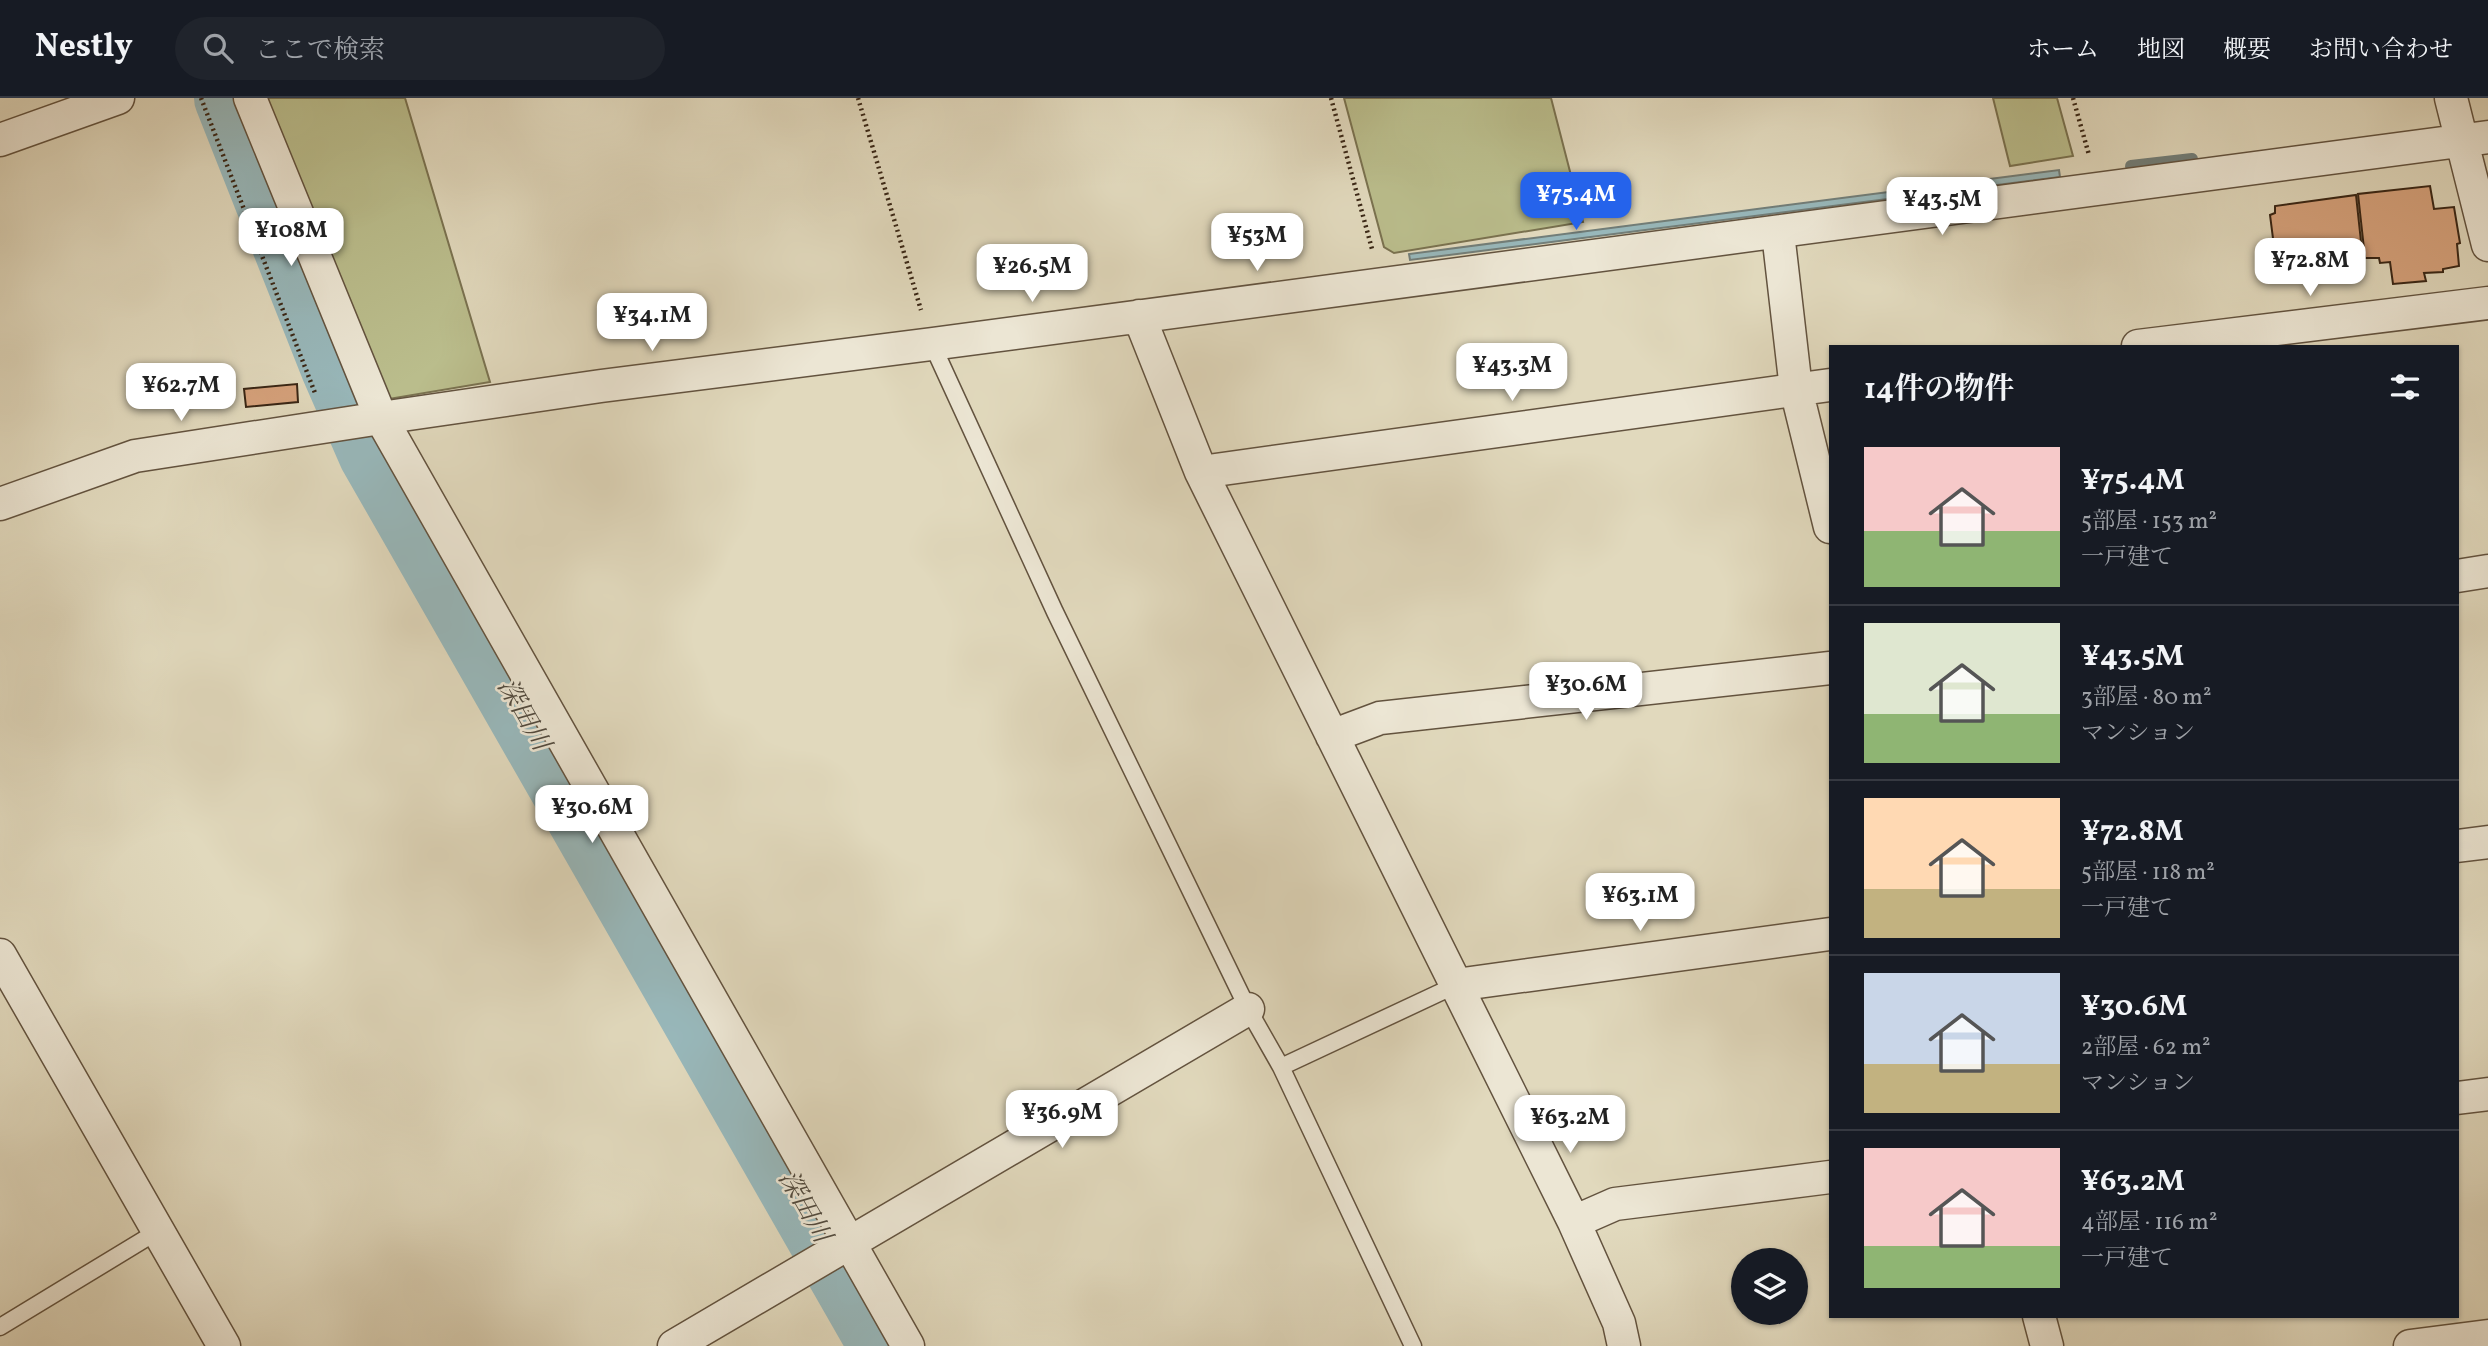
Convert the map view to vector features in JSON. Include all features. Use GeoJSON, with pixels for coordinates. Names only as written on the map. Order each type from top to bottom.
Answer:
{"type":"FeatureCollection","features":[{"type":"Feature","properties":{"kind":"street"},"geometry":{"type":"LineString","coordinates":[[0,140],[118,98]]}},
{"type":"Feature","properties":{"kind":"street"},"geometry":{"type":"LineString","coordinates":[[250,98],[381,418],[908,1346]]}},
{"type":"Feature","properties":{"kind":"street"},"geometry":{"type":"LineString","coordinates":[[2451,98],[2475,139],[2488,245]]}},
{"type":"Feature","properties":{"kind":"street"},"geometry":{"type":"LineString","coordinates":[[0,504],[135,456],[381,418],[601,386],[1778,233],[2475,139]]}},
{"type":"Feature","properties":{"kind":"street"},"geometry":{"type":"LineString","coordinates":[[1778,233],[1796,390],[1829,523]]}},
{"type":"Feature","properties":{"kind":"street"},"geometry":{"type":"LineString","coordinates":[[2146,345],[2488,303]]}},
{"type":"Feature","properties":{"kind":"street"},"geometry":{"type":"LineString","coordinates":[[1139,316],[1201,472],[1574,1222],[1619,1323],[1624,1346]]}},
{"type":"Feature","properties":{"kind":"street"},"geometry":{"type":"LineString","coordinates":[[1201,472],[1829,385]]}},
{"type":"Feature","properties":{"kind":"street"},"geometry":{"type":"LineString","coordinates":[[2459,576],[2488,571]]}},
{"type":"Feature","properties":{"kind":"street"},"geometry":{"type":"LineString","coordinates":[[1332,736],[1380,718],[1829,668]]}},
{"type":"Feature","properties":{"kind":"street"},"geometry":{"type":"LineString","coordinates":[[2459,846],[2488,842]]}},
{"type":"Feature","properties":{"kind":"street"},"geometry":{"type":"LineString","coordinates":[[1456,985],[1829,934]]}},
{"type":"Feature","properties":{"kind":"street"},"geometry":{"type":"LineString","coordinates":[[0,955],[224,1346]]}},
{"type":"Feature","properties":{"kind":"street"},"geometry":{"type":"LineString","coordinates":[[674,1346],[1248,1009]]}},
{"type":"Feature","properties":{"kind":"street"},"geometry":{"type":"LineString","coordinates":[[2459,1098],[2488,1094]]}},
{"type":"Feature","properties":{"kind":"street"},"geometry":{"type":"LineString","coordinates":[[1574,1222],[1615,1204],[1829,1177]]}},
{"type":"Feature","properties":{"kind":"street"},"geometry":{"type":"LineString","coordinates":[[2040,1318],[2047,1346]]}},
{"type":"Feature","properties":{"kind":"street"},"geometry":{"type":"LineString","coordinates":[[2410,1346],[2488,1336]]}},
{"type":"Feature","properties":{"kind":"lane"},"geometry":{"type":"LineString","coordinates":[[932,344],[1055,612],[1248,1009],[1281,1067],[1413,1346]]}},
{"type":"Feature","properties":{"kind":"lane"},"geometry":{"type":"LineString","coordinates":[[1281,1067],[1456,985]]}},
{"type":"Feature","properties":{"kind":"lane"},"geometry":{"type":"LineString","coordinates":[[0,1327],[158,1231]]}},
{"type":"Feature","properties":{"kind":"path"},"geometry":{"type":"LineString","coordinates":[[201,98],[328,427]]}},
{"type":"Feature","properties":{"kind":"path"},"geometry":{"type":"LineString","coordinates":[[858,98],[932,344]]}},
{"type":"Feature","properties":{"kind":"path"},"geometry":{"type":"LineString","coordinates":[[1331,98],[1381,283]]}},
{"type":"Feature","properties":{"kind":"path"},"geometry":{"type":"LineString","coordinates":[[2073,98],[2099,190]]}},
{"type":"Feature","properties":{"kind":"green space"},"geometry":{"type":"Polygon","coordinates":[[[255,98],[405,98],[490,382],[383,400],[255,98]]]}},
{"type":"Feature","properties":{"kind":"green space"},"geometry":{"type":"Polygon","coordinates":[[[1344,98],[1551,98],[1583,222],[1394,253],[1384,247],[1344,98]]]}},
{"type":"Feature","properties":{"kind":"green space"},"geometry":{"type":"Polygon","coordinates":[[[1993,98],[2057,98],[2073,156],[2010,166],[1993,98]]]}},
{"type":"Feature","properties":{"kind":"water"},"geometry":{"type":"Polygon","coordinates":[[[2059,170],[2060,177],[1410,260],[1409,254],[2059,170]]]}},
{"type":"Feature","properties":{"kind":"water"},"geometry":{"type":"Polygon","coordinates":[[[849,1275],[890,1346],[879,1346],[841,1280],[849,1275]]]}},
{"type":"Feature","properties":{"kind":"building"},"geometry":{"type":"Polygon","coordinates":[[[2430,186],[2434,209],[2454,207],[2460,243],[2457,244],[2459,266],[2443,269],[2443,272],[2424,273],[2426,281],[2393,284],[2390,262],[2380,263],[2379,258],[2365,258],[2358,194],[2430,186]]]}},
{"type":"Feature","properties":{"kind":"building"},"geometry":{"type":"Polygon","coordinates":[[[2356,195],[2362,251],[2276,262],[2270,215],[2275,213],[2275,206],[2356,195]]]}},
{"type":"Feature","properties":{"kind":"building"},"geometry":{"type":"Polygon","coordinates":[[[297,384],[298,402],[246,407],[244,389],[297,384]]]}},
{"type":"Feature","properties":{"kind":"waterway","name":"深田川"},"geometry":{"type":"LineString","coordinates":[[229,98],[335,366],[373,453],[884,1346]]}},
{"type":"Feature","properties":{"kind":"waterway"},"geometry":{"type":"LineString","coordinates":[[2131,166],[2192,159]]}}]}
